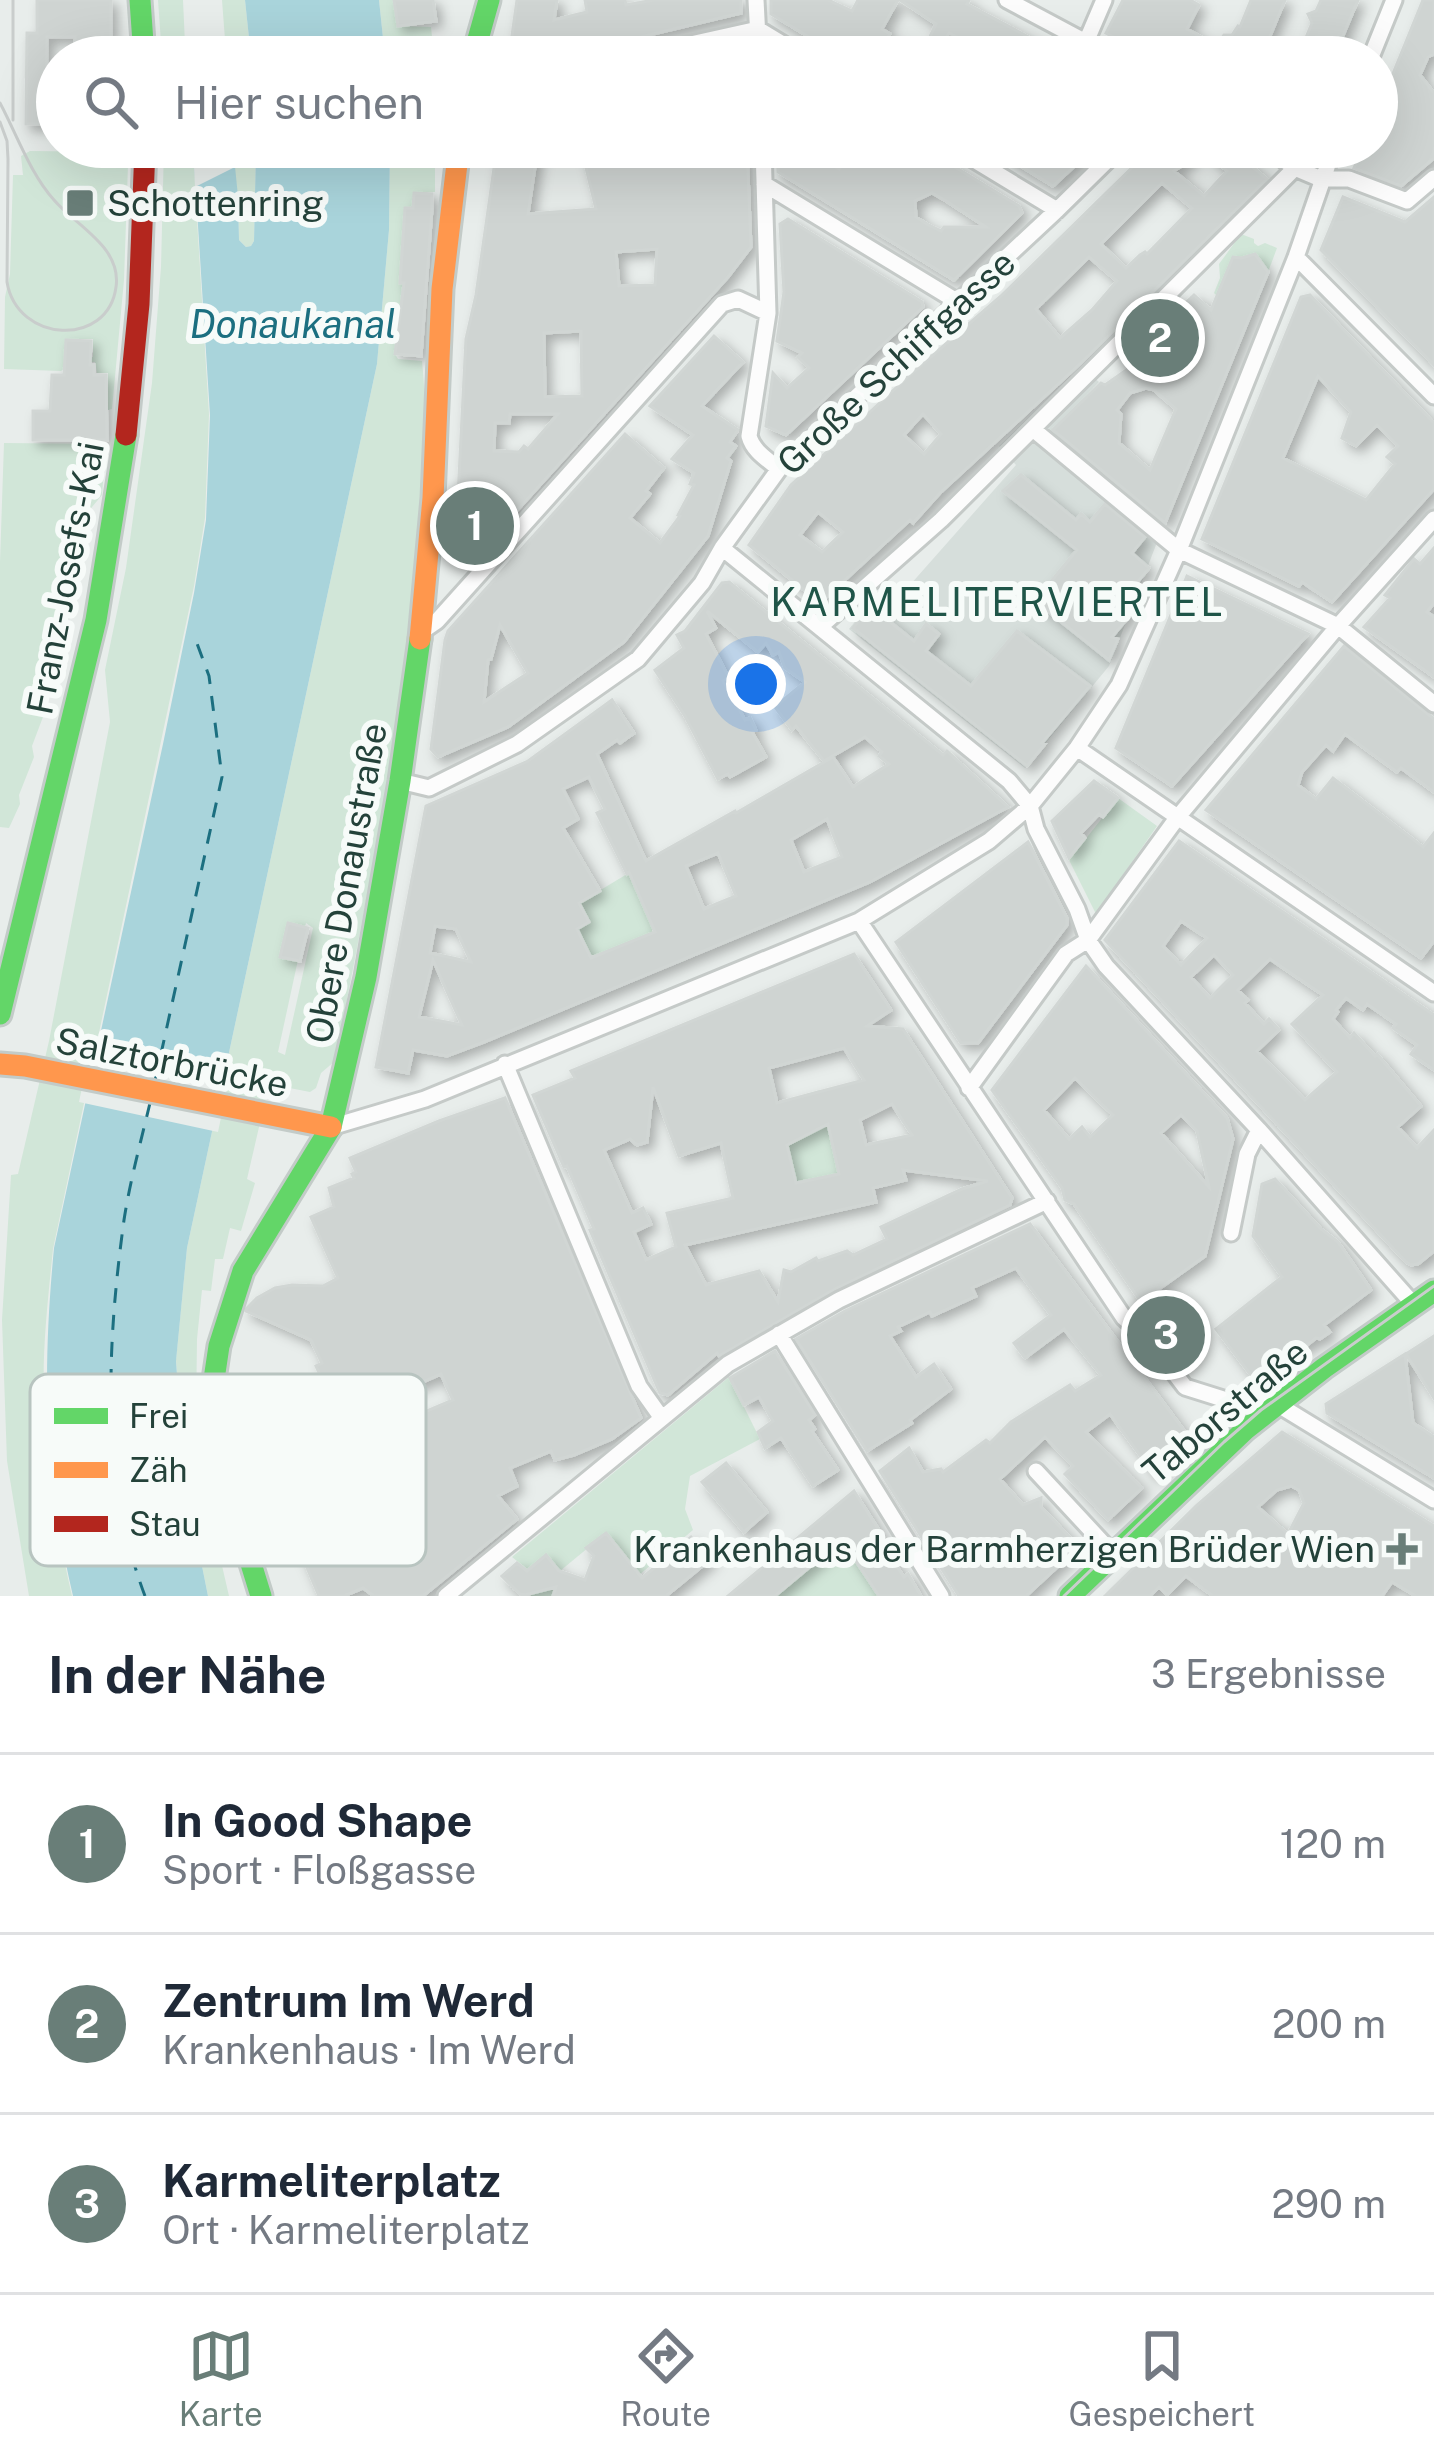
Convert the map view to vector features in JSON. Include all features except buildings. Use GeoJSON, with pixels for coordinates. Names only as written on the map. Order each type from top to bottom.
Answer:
{"type":"FeatureCollection","features":[{"type":"Feature","properties":{"kind":"main road"},"geometry":{"type":"LineString","coordinates":[[140,0],[143,36]]}},
{"type":"Feature","properties":{"kind":"main road"},"geometry":{"type":"LineString","coordinates":[[478,36],[489,0]]}},
{"type":"Feature","properties":{"kind":"main road","name":"Franz-Josefs-Kai"},"geometry":{"type":"LineString","coordinates":[[0,1014],[80,688],[114,521],[141,292],[145,168]]}},
{"type":"Feature","properties":{"kind":"main road","name":"Obere Donaustraße"},"geometry":{"type":"LineString","coordinates":[[215,1374],[243,1271],[331,1127],[366,977],[421,632],[433,499],[442,289],[456,168]]}},
{"type":"Feature","properties":{"kind":"main road","name":"Salztorbrücke"},"geometry":{"type":"LineString","coordinates":[[0,1064],[331,1127]]}},
{"type":"Feature","properties":{"kind":"main road","name":"Taborstraße"},"geometry":{"type":"LineString","coordinates":[[1070,1596],[1233,1440],[1324,1368],[1434,1291]]}},
{"type":"Feature","properties":{"kind":"main road","name":"Obere Donaustraße"},"geometry":{"type":"LineString","coordinates":[[252,1566],[261,1596]]}},
{"type":"Feature","properties":{"kind":"street"},"geometry":{"type":"LineString","coordinates":[[756,0],[758,36]]}},
{"type":"Feature","properties":{"kind":"street"},"geometry":{"type":"LineString","coordinates":[[1007,0],[1075,36]]}},
{"type":"Feature","properties":{"kind":"street"},"geometry":{"type":"LineString","coordinates":[[1089,36],[1104,0]]}},
{"type":"Feature","properties":{"kind":"street"},"geometry":{"type":"LineString","coordinates":[[1379,36],[1394,0]]}},
{"type":"Feature","properties":{"kind":"street"},"geometry":{"type":"LineString","coordinates":[[726,36],[758,29],[770,36]]}},
{"type":"Feature","properties":{"kind":"street"},"geometry":{"type":"LineString","coordinates":[[764,168],[768,313],[749,436],[751,445],[779,469]]}},
{"type":"Feature","properties":{"kind":"street"},"geometry":{"type":"LineString","coordinates":[[988,168],[1058,210]]}},
{"type":"Feature","properties":{"kind":"street","name":"Große Schiffgasse"},"geometry":{"type":"LineString","coordinates":[[400,782],[429,788],[517,745],[638,659],[702,583],[779,469],[1100,168]]}},
{"type":"Feature","properties":{"kind":"street"},"geometry":{"type":"LineString","coordinates":[[820,627],[1017,447],[1295,168],[1322,179],[1348,179],[1407,201],[1434,178]]}},
{"type":"Feature","properties":{"kind":"street"},"geometry":{"type":"LineString","coordinates":[[331,1127],[425,1099],[859,921],[989,841],[1030,806],[1119,685],[1179,550],[1326,168]]}},
{"type":"Feature","properties":{"kind":"street"},"geometry":{"type":"LineString","coordinates":[[764,184],[958,302]]}},
{"type":"Feature","properties":{"kind":"street"},"geometry":{"type":"LineString","coordinates":[[1296,256],[1434,396]]}},
{"type":"Feature","properties":{"kind":"street"},"geometry":{"type":"LineString","coordinates":[[421,632],[437,621],[722,304],[738,299],[768,313]]}},
{"type":"Feature","properties":{"kind":"street"},"geometry":{"type":"LineString","coordinates":[[1034,430],[1179,550],[1338,626],[1434,704]]}},
{"type":"Feature","properties":{"kind":"street"},"geometry":{"type":"LineString","coordinates":[[969,1088],[1066,954],[1088,940],[1177,818],[1434,519]]}},
{"type":"Feature","properties":{"kind":"street"},"geometry":{"type":"LineString","coordinates":[[722,548],[1009,781],[1030,806],[1036,829],[1088,940],[1106,966],[1415,1306]]}},
{"type":"Feature","properties":{"kind":"street"},"geometry":{"type":"LineString","coordinates":[[1077,748],[1430,983]]}},
{"type":"Feature","properties":{"kind":"street"},"geometry":{"type":"LineString","coordinates":[[859,921],[1047,1201],[1185,1387],[1238,1404],[1276,1404],[1434,1501]]}},
{"type":"Feature","properties":{"kind":"street"},"geometry":{"type":"LineString","coordinates":[[505,1064],[639,1385],[661,1417]]}},
{"type":"Feature","properties":{"kind":"street"},"geometry":{"type":"LineString","coordinates":[[1231,1233],[1247,1154],[1259,1130]]}},
{"type":"Feature","properties":{"kind":"street"},"geometry":{"type":"LineString","coordinates":[[454,1592],[728,1364],[839,1300],[1047,1201]]}},
{"type":"Feature","properties":{"kind":"street"},"geometry":{"type":"LineString","coordinates":[[778,1334],[941,1596]]}},
{"type":"Feature","properties":{"kind":"street"},"geometry":{"type":"LineString","coordinates":[[1036,1471],[1113,1554]]}},
{"type":"Feature","properties":{"kind":"shaded area"},"geometry":{"type":"Polygon","coordinates":[[[1081,367],[1099,382],[1054,430],[1163,527],[1109,666],[1025,768],[849,629],[872,601],[887,611],[1016,465],[999,446],[1081,367]]]}},
{"type":"Feature","properties":{"kind":"green space"},"geometry":{"type":"Polygon","coordinates":[[[158,0],[245,0],[249,36],[161,36],[158,0]]]}},
{"type":"Feature","properties":{"kind":"green space"},"geometry":{"type":"Polygon","coordinates":[[[379,0],[394,0],[398,26],[431,27],[432,36],[383,36],[379,0]]]}},
{"type":"Feature","properties":{"kind":"green space"},"geometry":{"type":"Polygon","coordinates":[[[36,151],[36,168],[128,168],[112,409],[108,410],[108,373],[97,373],[95,362],[84,362],[93,357],[93,339],[65,339],[65,358],[80,359],[65,362],[61,371],[4,369],[13,175],[23,175],[21,156],[36,151]]]}},
{"type":"Feature","properties":{"kind":"green space"},"geometry":{"type":"Polygon","coordinates":[[[163,168],[234,168],[195,187],[209,414],[205,518],[53,1249],[44,1374],[30,1374],[30,1566],[66,1566],[72,1596],[29,1596],[7,1461],[2,1320],[11,1175],[18,1174],[49,1041],[110,722],[105,670],[126,568],[152,383],[163,168]]]}},
{"type":"Feature","properties":{"kind":"green space"},"geometry":{"type":"Polygon","coordinates":[[[234,168],[256,168],[251,246],[239,240],[234,168]]]}},
{"type":"Feature","properties":{"kind":"green space"},"geometry":{"type":"Polygon","coordinates":[[[390,168],[435,168],[435,192],[414,193],[413,208],[405,208],[401,282],[412,283],[395,354],[398,359],[422,361],[424,385],[421,506],[411,618],[393,745],[335,1061],[310,1092],[269,1084],[247,1179],[255,1183],[241,1231],[230,1228],[223,1259],[215,1259],[211,1291],[202,1290],[197,1374],[177,1374],[187,1248],[377,364],[390,168]],[[306,923],[278,1052],[285,1055],[313,928],[306,923]]]}},
{"type":"Feature","properties":{"kind":"green space"},"geometry":{"type":"Polygon","coordinates":[[[1241,234],[1258,246],[1265,243],[1277,248],[1268,272],[1255,255],[1247,255],[1217,296],[1219,264],[1241,234]]]}},
{"type":"Feature","properties":{"kind":"green space"},"geometry":{"type":"Polygon","coordinates":[[[4,443],[106,444],[102,495],[87,513],[63,593],[68,614],[56,650],[58,660],[32,746],[34,757],[9,828],[0,827],[4,443]]]}},
{"type":"Feature","properties":{"kind":"green space"},"geometry":{"type":"Polygon","coordinates":[[[1118,798],[1157,826],[1096,914],[1069,860],[1118,798]]]}},
{"type":"Feature","properties":{"kind":"green space"},"geometry":{"type":"Polygon","coordinates":[[[637,868],[630,875],[651,933],[603,955],[590,955],[577,929],[589,922],[579,903],[637,868]]]}},
{"type":"Feature","properties":{"kind":"green space"},"geometry":{"type":"Polygon","coordinates":[[[820,1090],[839,1174],[796,1183],[777,1103],[820,1090]]]}},
{"type":"Feature","properties":{"kind":"green space"},"geometry":{"type":"Polygon","coordinates":[[[729,1377],[760,1439],[690,1476],[685,1509],[693,1530],[639,1575],[606,1533],[560,1571],[552,1596],[530,1596],[559,1572],[527,1569],[512,1557],[729,1377]]]}},
{"type":"Feature","properties":{"kind":"green space"},"geometry":{"type":"Polygon","coordinates":[[[845,1531],[886,1596],[775,1596],[838,1544],[845,1531]]]}},
{"type":"Feature","properties":{"kind":"green space"},"geometry":{"type":"Polygon","coordinates":[[[202,1566],[222,1566],[229,1596],[208,1596],[202,1566]]]}},
{"type":"Feature","properties":{"kind":"water"},"geometry":{"type":"Polygon","coordinates":[[[245,0],[379,0],[383,36],[249,36],[245,0]]]}},
{"type":"Feature","properties":{"kind":"water","name":"Donaukanal"},"geometry":{"type":"Polygon","coordinates":[[[194,168],[235,168],[239,240],[246,247],[254,241],[256,168],[390,168],[377,364],[187,1248],[177,1374],[47,1374],[54,1248],[194,593],[206,520],[210,415],[194,168]]]}},
{"type":"Feature","properties":{"kind":"water","name":"Donaukanal"},"geometry":{"type":"Polygon","coordinates":[[[66,1566],[202,1566],[208,1596],[73,1596],[66,1566]]]}},
{"type":"Feature","properties":{"kind":"pier"},"geometry":{"type":"Polygon","coordinates":[[[183,0],[222,0],[225,36],[185,36],[183,0]]]}},
{"type":"Feature","properties":{"kind":"pier"},"geometry":{"type":"Polygon","coordinates":[[[194,168],[233,168],[195,187],[194,168]]]}},
{"type":"Feature","properties":{"kind":"pier"},"geometry":{"type":"Polygon","coordinates":[[[89,1054],[228,1084],[218,1132],[79,1102],[89,1054]]]}},
{"type":"Feature","properties":{"kind":"ferry route"},"geometry":{"type":"LineString","coordinates":[[155,1081],[222,777],[209,676],[195,638]]}},
{"type":"Feature","properties":{"kind":"ferry route"},"geometry":{"type":"LineString","coordinates":[[111,1374],[124,1220],[150,1103]]}},
{"type":"Feature","properties":{"kind":"ferry route"},"geometry":{"type":"LineString","coordinates":[[135,1566],[145,1596]]}},
{"type":"Feature","properties":{"kind":"tram line"},"geometry":{"type":"LineString","coordinates":[[13,0],[13,120]]}},
{"type":"Feature","properties":{"kind":"tram line"},"geometry":{"type":"LineString","coordinates":[[0,103],[45,189],[112,260],[116,287],[109,307],[97,321],[62,330],[44,326],[14,302],[7,282],[7,141],[0,122]]}},
{"type":"Feature","properties":{"kind":"tram line"},"geometry":{"type":"LineString","coordinates":[[1064,1596],[1261,1410],[1434,1286]]}},
{"type":"Feature","properties":{"kind":"traffic: fast"},"geometry":{"type":"LineString","coordinates":[[140,0],[143,36]]}},
{"type":"Feature","properties":{"kind":"traffic: fast"},"geometry":{"type":"LineString","coordinates":[[479,36],[489,0]]}},
{"type":"Feature","properties":{"kind":"traffic: fast"},"geometry":{"type":"LineString","coordinates":[[0,1014],[96,620],[126,435]]}},
{"type":"Feature","properties":{"kind":"traffic: fast"},"geometry":{"type":"LineString","coordinates":[[215,1374],[243,1271],[331,1127],[366,977],[420,639]]}},
{"type":"Feature","properties":{"kind":"traffic: fast"},"geometry":{"type":"LineString","coordinates":[[1070,1596],[1246,1429],[1434,1291]]}},
{"type":"Feature","properties":{"kind":"traffic: fast"},"geometry":{"type":"LineString","coordinates":[[252,1566],[261,1596]]}},
{"type":"Feature","properties":{"kind":"traffic: slow"},"geometry":{"type":"LineString","coordinates":[[420,639],[433,498],[442,289],[456,168]]}},
{"type":"Feature","properties":{"kind":"traffic: slow"},"geometry":{"type":"LineString","coordinates":[[0,1064],[331,1127]]}},
{"type":"Feature","properties":{"kind":"traffic: jam"},"geometry":{"type":"LineString","coordinates":[[126,435],[139,304],[144,168]]}},
{"type":"Feature","properties":{"kind":"place","name":"Schottenring"},"geometry":{"type":"Point","coordinates":[80,203]}},
{"type":"Feature","properties":{"kind":"place","name":"Zentrum Im Werd"},"geometry":{"type":"Point","coordinates":[1160,338]}},
{"type":"Feature","properties":{"kind":"place","name":"In Good Shape"},"geometry":{"type":"Point","coordinates":[475,526]}},
{"type":"Feature","properties":{"kind":"place","name":"Karmeliterplatz"},"geometry":{"type":"Point","coordinates":[1166,1335]}},
{"type":"Feature","properties":{"kind":"place","name":"Krankenhaus der Barmherzigen Brüder Wien"},"geometry":{"type":"Point","coordinates":[1402,1549]}},
{"type":"Feature","properties":{"kind":"district","name":"KARMELITERVIERTEL"},"geometry":{"type":"Point","coordinates":[998,602]}}]}
